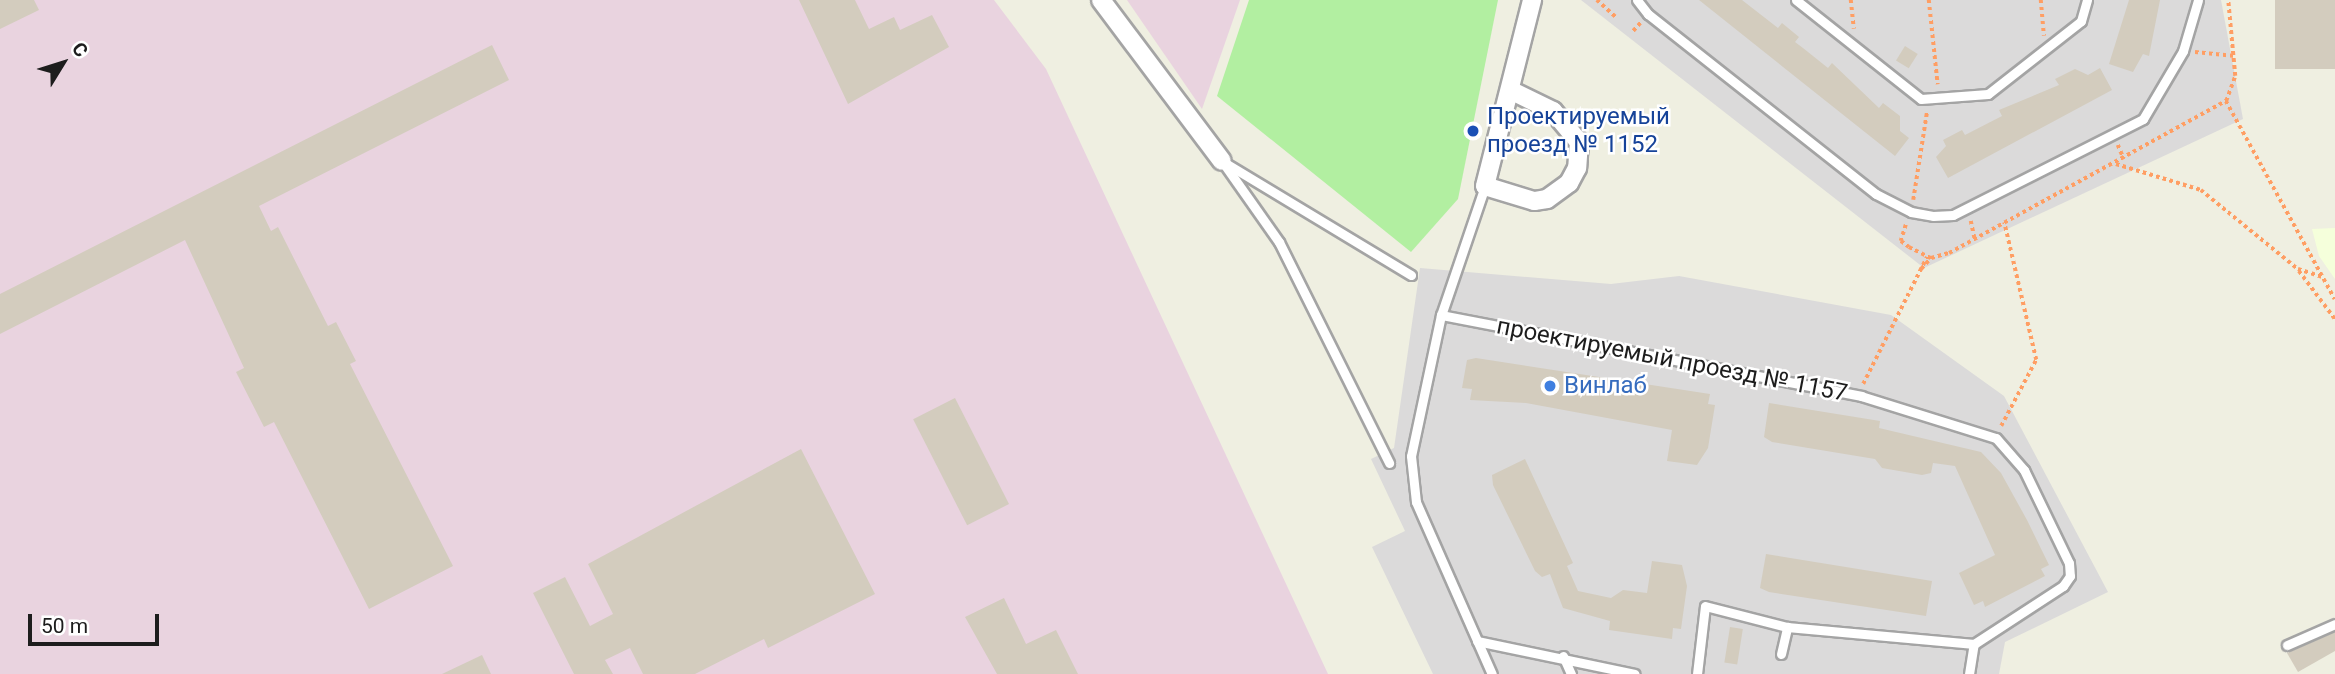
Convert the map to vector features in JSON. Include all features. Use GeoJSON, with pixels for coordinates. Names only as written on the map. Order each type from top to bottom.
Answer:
{"type":"FeatureCollection","features":[{"type":"Feature","properties":{"kind":"street"},"geometry":{"type":"LineString","coordinates":[[1101,0],[1222,161]]}},
{"type":"Feature","properties":{"kind":"street"},"geometry":{"type":"LineString","coordinates":[[1510,90],[1541,103],[1571,127],[1579,142],[1577,168],[1569,183],[1547,200],[1534,201],[1485,187],[1532,0]]}},
{"type":"Feature","properties":{"kind":"lane"},"geometry":{"type":"LineString","coordinates":[[1637,0],[1648,14],[1876,194],[1911,212],[1953,215],[2143,119],[2183,51],[2198,0]]}},
{"type":"Feature","properties":{"kind":"lane"},"geometry":{"type":"LineString","coordinates":[[1796,0],[1921,99],[1988,94],[2081,21],[2087,0]]}},
{"type":"Feature","properties":{"kind":"lane"},"geometry":{"type":"LineString","coordinates":[[1222,161],[1411,275]]}},
{"type":"Feature","properties":{"kind":"lane"},"geometry":{"type":"LineString","coordinates":[[1222,161],[1279,242],[1389,463]]}},
{"type":"Feature","properties":{"kind":"lane"},"geometry":{"type":"LineString","coordinates":[[1485,187],[1441,315],[1418,413],[1412,468],[1416,502],[1492,674]]}},
{"type":"Feature","properties":{"kind":"lane","name":"проектируемый проезд № 1157"},"geometry":{"type":"LineString","coordinates":[[1441,315],[1861,396],[1996,438],[2024,470],[2069,563],[2063,586],[1974,644]]}},
{"type":"Feature","properties":{"kind":"lane"},"geometry":{"type":"LineString","coordinates":[[1697,674],[1705,606],[1787,627],[1974,644],[1969,674]]}},
{"type":"Feature","properties":{"kind":"lane"},"geometry":{"type":"LineString","coordinates":[[2287,645],[2335,624]]}},
{"type":"Feature","properties":{"kind":"lane"},"geometry":{"type":"LineString","coordinates":[[1782,654],[1787,627]]}},
{"type":"Feature","properties":{"kind":"lane"},"geometry":{"type":"LineString","coordinates":[[1477,641],[1563,656],[1635,674]]}},
{"type":"Feature","properties":{"kind":"lane"},"geometry":{"type":"LineString","coordinates":[[1563,656],[1571,674]]}},
{"type":"Feature","properties":{"kind":"path"},"geometry":{"type":"LineString","coordinates":[[1597,0],[1617,18]]}},
{"type":"Feature","properties":{"kind":"path"},"geometry":{"type":"LineString","coordinates":[[1851,0],[1855,47]]}},
{"type":"Feature","properties":{"kind":"path"},"geometry":{"type":"LineString","coordinates":[[1929,0],[1939,98]]}},
{"type":"Feature","properties":{"kind":"path"},"geometry":{"type":"LineString","coordinates":[[2041,0],[2045,50]]}},
{"type":"Feature","properties":{"kind":"path"},"geometry":{"type":"LineString","coordinates":[[2228,0],[2235,56],[2227,101],[2335,299]]}},
{"type":"Feature","properties":{"kind":"path"},"geometry":{"type":"LineString","coordinates":[[2183,51],[2235,56]]}},
{"type":"Feature","properties":{"kind":"path"},"geometry":{"type":"LineString","coordinates":[[1929,99],[1911,212],[1901,242],[1929,257]]}},
{"type":"Feature","properties":{"kind":"path"},"geometry":{"type":"LineString","coordinates":[[1861,396],[1865,375],[1929,257],[1975,240],[2227,101]]}},
{"type":"Feature","properties":{"kind":"path"},"geometry":{"type":"LineString","coordinates":[[2117,143],[2124,159]]}},
{"type":"Feature","properties":{"kind":"path"},"geometry":{"type":"LineString","coordinates":[[2114,164],[2200,190],[2298,269],[2335,318]]}},
{"type":"Feature","properties":{"kind":"path"},"geometry":{"type":"LineString","coordinates":[[1971,221],[1975,240]]}},
{"type":"Feature","properties":{"kind":"path"},"geometry":{"type":"LineString","coordinates":[[2001,425],[2036,360],[2004,223]]}},
{"type":"Feature","properties":{"kind":"path"},"geometry":{"type":"LineString","coordinates":[[2298,269],[2323,278]]}},
{"type":"Feature","properties":{"kind":"shaded area"},"geometry":{"type":"Polygon","coordinates":[[[0,0],[994,0],[1046,69],[1328,674],[0,674],[0,0]]]}},
{"type":"Feature","properties":{"kind":"shaded area"},"geometry":{"type":"Polygon","coordinates":[[[1127,0],[1240,0],[1202,109],[1127,0]]]}},
{"type":"Feature","properties":{"kind":"shaded area"},"geometry":{"type":"Polygon","coordinates":[[[1581,0],[2221,0],[2243,119],[1924,268],[1581,0]]]}},
{"type":"Feature","properties":{"kind":"shaded area"},"geometry":{"type":"Polygon","coordinates":[[[2335,228],[2335,279],[2319,256],[2312,229],[2335,228]]]}},
{"type":"Feature","properties":{"kind":"shaded area"},"geometry":{"type":"Polygon","coordinates":[[[1420,268],[1611,284],[1679,276],[1891,315],[2004,396],[2108,592],[2005,642],[1999,674],[1433,674],[1372,547],[1405,531],[1371,459],[1394,448],[1420,268]]]}},
{"type":"Feature","properties":{"kind":"green space"},"geometry":{"type":"Polygon","coordinates":[[[1249,0],[1498,0],[1458,199],[1411,252],[1217,96],[1249,0]]]}},
{"type":"Feature","properties":{"kind":"building"},"geometry":{"type":"Polygon","coordinates":[[[0,0],[34,0],[39,10],[0,29],[0,0]]]}},
{"type":"Feature","properties":{"kind":"building"},"geometry":{"type":"Polygon","coordinates":[[[799,0],[855,0],[869,29],[894,17],[900,30],[932,15],[949,47],[848,104],[799,0]]]}},
{"type":"Feature","properties":{"kind":"building"},"geometry":{"type":"Polygon","coordinates":[[[1699,0],[1742,0],[1778,28],[1782,23],[1799,37],[1795,42],[1828,68],[1832,63],[1879,108],[1883,103],[1900,116],[1900,131],[1909,138],[1895,156],[1699,0]]]}},
{"type":"Feature","properties":{"kind":"building"},"geometry":{"type":"Polygon","coordinates":[[[2129,0],[2160,0],[2149,56],[2143,54],[2133,72],[2109,64],[2129,0]]]}},
{"type":"Feature","properties":{"kind":"building"},"geometry":{"type":"Polygon","coordinates":[[[2275,0],[2335,0],[2335,69],[2275,69],[2275,0]]]}},
{"type":"Feature","properties":{"kind":"building"},"geometry":{"type":"Polygon","coordinates":[[[492,45],[509,80],[259,206],[271,231],[278,227],[328,326],[336,322],[356,361],[350,364],[453,566],[369,609],[274,422],[264,427],[236,372],[244,368],[185,240],[0,334],[0,294],[492,45]]]}},
{"type":"Feature","properties":{"kind":"building"},"geometry":{"type":"Polygon","coordinates":[[[1905,46],[1918,54],[1909,68],[1896,60],[1905,46]]]}},
{"type":"Feature","properties":{"kind":"building"},"geometry":{"type":"Polygon","coordinates":[[[2100,68],[2112,90],[1948,178],[1936,157],[1946,146],[1943,140],[1962,130],[1965,135],[2002,116],[1999,110],[2059,85],[2055,79],[2075,69],[2088,75],[2100,68]]]}},
{"type":"Feature","properties":{"kind":"building"},"geometry":{"type":"Polygon","coordinates":[[[1476,358],[1710,394],[1708,404],[1715,405],[1708,448],[1697,465],[1667,461],[1672,430],[1526,403],[1470,400],[1472,389],[1462,388],[1467,360],[1476,358]]]}},
{"type":"Feature","properties":{"kind":"building"},"geometry":{"type":"Polygon","coordinates":[[[955,398],[1009,504],[967,525],[913,419],[955,398]]]}},
{"type":"Feature","properties":{"kind":"building"},"geometry":{"type":"Polygon","coordinates":[[[1769,403],[1880,421],[1879,428],[1981,452],[2001,473],[2027,520],[2049,565],[2041,569],[2045,576],[1985,607],[1983,601],[1974,605],[1959,573],[1995,555],[1955,466],[1933,463],[1931,473],[1922,475],[1882,468],[1875,459],[1772,442],[1764,437],[1769,403]]]}},
{"type":"Feature","properties":{"kind":"building"},"geometry":{"type":"Polygon","coordinates":[[[801,449],[875,594],[768,648],[764,639],[695,674],[643,674],[630,648],[605,660],[613,674],[574,674],[533,593],[565,577],[590,626],[613,614],[588,564],[801,449]]]}},
{"type":"Feature","properties":{"kind":"building"},"geometry":{"type":"Polygon","coordinates":[[[1525,459],[1573,563],[1567,566],[1578,591],[1611,598],[1623,590],[1647,593],[1652,561],[1682,565],[1687,586],[1681,629],[1673,628],[1672,639],[1609,630],[1610,621],[1563,608],[1550,574],[1542,577],[1535,571],[1493,485],[1492,475],[1525,459]]]}},
{"type":"Feature","properties":{"kind":"building"},"geometry":{"type":"Polygon","coordinates":[[[1766,554],[1932,581],[1926,616],[1769,592],[1760,588],[1766,554]]]}},
{"type":"Feature","properties":{"kind":"building"},"geometry":{"type":"Polygon","coordinates":[[[1004,598],[1026,644],[1056,630],[1078,674],[997,674],[965,617],[1004,598]]]}},
{"type":"Feature","properties":{"kind":"building"},"geometry":{"type":"Polygon","coordinates":[[[1730,627],[1743,629],[1737,665],[1724,663],[1730,627]]]}},
{"type":"Feature","properties":{"kind":"building"},"geometry":{"type":"Polygon","coordinates":[[[2335,632],[2335,651],[2298,672],[2287,653],[2335,632]]]}},
{"type":"Feature","properties":{"kind":"building"},"geometry":{"type":"Polygon","coordinates":[[[482,655],[491,674],[442,674],[482,655]]]}},
{"type":"Feature","properties":{"kind":"place","name":"Проектируемый проезд № 1152"},"geometry":{"type":"Point","coordinates":[1473,131]}},
{"type":"Feature","properties":{"kind":"place","name":"Винлаб"},"geometry":{"type":"Point","coordinates":[1550,386]}}]}
